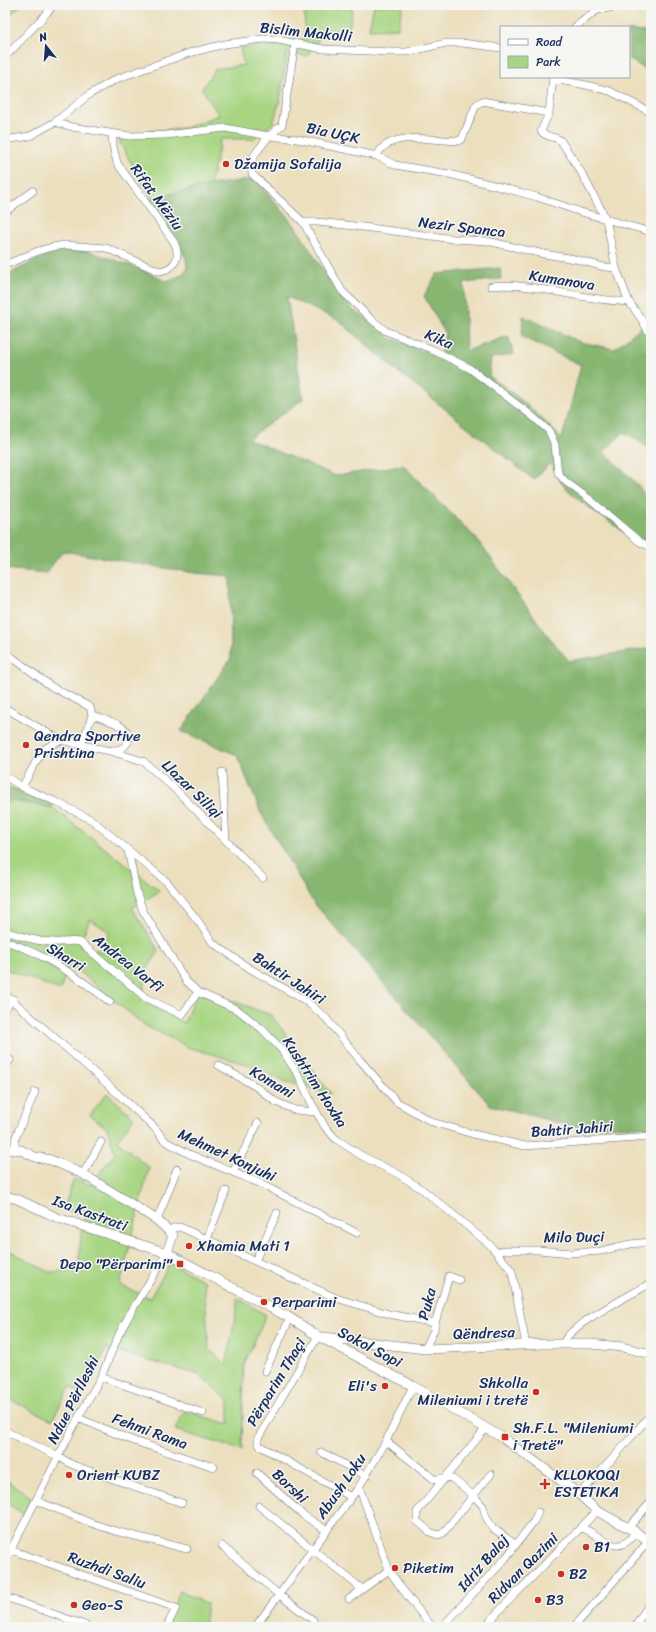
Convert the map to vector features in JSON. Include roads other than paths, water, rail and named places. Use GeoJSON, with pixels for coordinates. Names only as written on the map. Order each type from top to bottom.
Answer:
{"type":"FeatureCollection","features":[{"type":"Feature","properties":{"kind":"street"},"geometry":{"type":"LineString","coordinates":[[5,57],[45,16],[53,5]]}},
{"type":"Feature","properties":{"kind":"street"},"geometry":{"type":"LineString","coordinates":[[576,26],[597,10],[627,5]]}},
{"type":"Feature","properties":{"kind":"street","name":"Bislim Makolli"},"geometry":{"type":"LineString","coordinates":[[56,122],[90,94],[109,82],[189,52],[225,44],[256,39],[278,40],[322,49],[391,52],[407,52],[446,43],[462,43],[500,48]]}},
{"type":"Feature","properties":{"kind":"street"},"geometry":{"type":"LineString","coordinates":[[269,136],[282,125],[295,44]]}},
{"type":"Feature","properties":{"kind":"street"},"geometry":{"type":"LineString","coordinates":[[648,111],[610,91],[586,84],[553,78],[548,113],[541,131],[546,136],[557,138],[561,141],[581,172],[606,219],[616,268],[629,302],[651,336]]}},
{"type":"Feature","properties":{"kind":"street"},"geometry":{"type":"LineString","coordinates":[[377,156],[379,152],[387,146],[402,138],[459,141],[462,139],[476,105],[482,100],[548,113]]}},
{"type":"Feature","properties":{"kind":"street"},"geometry":{"type":"LineString","coordinates":[[5,140],[30,136],[56,122]]}},
{"type":"Feature","properties":{"kind":"street","name":"Bia UÇK"},"geometry":{"type":"LineString","coordinates":[[56,122],[72,127],[139,137],[225,128],[269,136],[297,139],[377,156],[394,165],[449,174],[486,183],[538,197],[581,212],[651,232]]}},
{"type":"Feature","properties":{"kind":"street","name":"Rifat Mëziu"},"geometry":{"type":"LineString","coordinates":[[5,265],[38,251],[65,245],[106,248],[133,259],[148,268],[159,271],[165,270],[175,262],[178,258],[177,249],[174,242],[117,164],[112,146],[112,134]]}},
{"type":"Feature","properties":{"kind":"street","name":"Kika"},"geometry":{"type":"LineString","coordinates":[[269,136],[255,154],[251,163],[251,171],[265,188],[303,222],[342,291],[371,319],[386,331],[431,349],[469,368],[531,416],[549,431],[555,445],[558,473],[566,482],[588,498],[640,542],[651,547]]}},
{"type":"Feature","properties":{"kind":"street"},"geometry":{"type":"LineString","coordinates":[[5,212],[33,190]]}},
{"type":"Feature","properties":{"kind":"street","name":"Nezir Spanca"},"geometry":{"type":"LineString","coordinates":[[303,222],[332,224],[454,239],[487,241],[544,254],[575,259],[604,267],[616,268]]}},
{"type":"Feature","properties":{"kind":"street","name":"Kumanova"},"geometry":{"type":"LineString","coordinates":[[491,286],[507,285],[538,288],[579,296],[629,302]]}},
{"type":"Feature","properties":{"kind":"street"},"geometry":{"type":"LineString","coordinates":[[5,652],[52,687],[90,707],[92,715],[84,739],[76,742]]}},
{"type":"Feature","properties":{"kind":"street","name":"Llazar Siliqi"},"geometry":{"type":"LineString","coordinates":[[5,708],[60,740],[76,742],[143,761],[176,790],[263,878]]}},
{"type":"Feature","properties":{"kind":"street"},"geometry":{"type":"LineString","coordinates":[[92,715],[125,728],[129,734],[129,740],[126,745],[118,750],[110,751]]}},
{"type":"Feature","properties":{"kind":"street"},"geometry":{"type":"LineString","coordinates":[[22,787],[37,760],[46,748],[60,740]]}},
{"type":"Feature","properties":{"kind":"street","name":"Llazar Siliqi"},"geometry":{"type":"LineString","coordinates":[[222,772],[226,840]]}},
{"type":"Feature","properties":{"kind":"street","name":"Bahtir Jahiri"},"geometry":{"type":"LineString","coordinates":[[5,776],[22,787],[92,820],[167,882],[213,943],[249,968],[306,1001],[326,1018],[359,1059],[397,1102],[432,1122],[473,1134],[525,1146],[651,1137]]}},
{"type":"Feature","properties":{"kind":"street","name":"Kushtrim Hoxha"},"geometry":{"type":"LineString","coordinates":[[128,850],[137,894],[143,911],[186,981],[198,992],[238,1010],[262,1029],[282,1050],[298,1076],[325,1127],[336,1139],[362,1156],[398,1174],[423,1190],[488,1244],[512,1272],[526,1345]]}},
{"type":"Feature","properties":{"kind":"street","name":"Andrea Varfi"},"geometry":{"type":"LineString","coordinates":[[5,931],[18,936],[54,942],[80,942],[146,998],[182,1015],[198,992]]}},
{"type":"Feature","properties":{"kind":"street","name":"Sharri"},"geometry":{"type":"LineString","coordinates":[[5,941],[23,947],[67,970],[110,1002]]}},
{"type":"Feature","properties":{"kind":"street","name":"Mehmet Konjuhi"},"geometry":{"type":"LineString","coordinates":[[5,994],[13,999],[154,1127],[165,1141],[189,1154],[259,1183],[358,1233]]}},
{"type":"Feature","properties":{"kind":"street"},"geometry":{"type":"LineString","coordinates":[[5,1009],[13,999]]}},
{"type":"Feature","properties":{"kind":"street"},"geometry":{"type":"LineString","coordinates":[[5,1068],[10,1060]]}},
{"type":"Feature","properties":{"kind":"street","name":"Komani"},"geometry":{"type":"LineString","coordinates":[[218,1065],[255,1086],[276,1102],[295,1110],[316,1112]]}},
{"type":"Feature","properties":{"kind":"street"},"geometry":{"type":"LineString","coordinates":[[15,1151],[15,1140],[17,1134],[35,1092]]}},
{"type":"Feature","properties":{"kind":"street"},"geometry":{"type":"LineString","coordinates":[[233,1172],[258,1123]]}},
{"type":"Feature","properties":{"kind":"street"},"geometry":{"type":"LineString","coordinates":[[83,1174],[101,1142]]}},
{"type":"Feature","properties":{"kind":"street"},"geometry":{"type":"LineString","coordinates":[[5,1149],[15,1151],[21,1150],[36,1157],[51,1160],[83,1174],[157,1220],[173,1234]]}},
{"type":"Feature","properties":{"kind":"street"},"geometry":{"type":"LineString","coordinates":[[157,1220],[177,1169]]}},
{"type":"Feature","properties":{"kind":"street"},"geometry":{"type":"LineString","coordinates":[[207,1239],[226,1191]]}},
{"type":"Feature","properties":{"kind":"street","name":"Isa Kastrati"},"geometry":{"type":"LineString","coordinates":[[5,1196],[17,1199],[58,1218],[167,1253]]}},
{"type":"Feature","properties":{"kind":"street"},"geometry":{"type":"LineString","coordinates":[[255,1261],[277,1213]]}},
{"type":"Feature","properties":{"kind":"street"},"geometry":{"type":"LineString","coordinates":[[167,1253],[173,1234],[172,1230],[177,1227],[207,1239],[336,1298],[389,1314],[435,1323]]}},
{"type":"Feature","properties":{"kind":"street","name":"Milo Duçi"},"geometry":{"type":"LineString","coordinates":[[498,1255],[501,1251],[506,1250],[538,1250],[571,1253],[601,1251],[630,1244],[651,1242]]}},
{"type":"Feature","properties":{"kind":"street","name":"Sokol Sopi"},"geometry":{"type":"LineString","coordinates":[[167,1253],[290,1318],[318,1336],[413,1386],[503,1438],[579,1494],[597,1511],[633,1530],[650,1543]]}},
{"type":"Feature","properties":{"kind":"street","name":"Ndue Përlleshi"},"geometry":{"type":"LineString","coordinates":[[5,1561],[37,1501],[78,1418],[101,1377],[130,1312],[167,1253]]}},
{"type":"Feature","properties":{"kind":"street","name":"Puka"},"geometry":{"type":"LineString","coordinates":[[425,1349],[434,1330],[449,1276],[459,1280]]}},
{"type":"Feature","properties":{"kind":"street"},"geometry":{"type":"LineString","coordinates":[[563,1344],[578,1327],[651,1283]]}},
{"type":"Feature","properties":{"kind":"street"},"geometry":{"type":"LineString","coordinates":[[265,1371],[290,1318]]}},
{"type":"Feature","properties":{"kind":"street","name":"Qëndresa"},"geometry":{"type":"LineString","coordinates":[[318,1336],[425,1349],[563,1344],[622,1346],[651,1354]]}},
{"type":"Feature","properties":{"kind":"street","name":"Përparim Thaçi"},"geometry":{"type":"LineString","coordinates":[[318,1336],[258,1438],[258,1442],[260,1446],[351,1498]]}},
{"type":"Feature","properties":{"kind":"street"},"geometry":{"type":"LineString","coordinates":[[101,1377],[202,1413]]}},
{"type":"Feature","properties":{"kind":"street","name":"Abush Loku"},"geometry":{"type":"LineString","coordinates":[[255,1627],[312,1548],[359,1487],[386,1441],[413,1386]]}},
{"type":"Feature","properties":{"kind":"street"},"geometry":{"type":"LineString","coordinates":[[579,1494],[615,1456],[651,1414]]}},
{"type":"Feature","properties":{"kind":"street","name":"Fehmi Rama"},"geometry":{"type":"LineString","coordinates":[[78,1418],[134,1441],[214,1467]]}},
{"type":"Feature","properties":{"kind":"street"},"geometry":{"type":"LineString","coordinates":[[486,1428],[416,1515],[417,1521],[430,1532],[438,1535],[443,1533],[491,1474]]}},
{"type":"Feature","properties":{"kind":"street"},"geometry":{"type":"LineString","coordinates":[[5,1431],[73,1465],[182,1503]]}},
{"type":"Feature","properties":{"kind":"street"},"geometry":{"type":"LineString","coordinates":[[386,1441],[435,1480],[446,1477],[453,1479],[473,1495],[483,1506],[486,1517],[493,1528],[516,1545]]}},
{"type":"Feature","properties":{"kind":"street"},"geometry":{"type":"LineString","coordinates":[[321,1452],[366,1476]]}},
{"type":"Feature","properties":{"kind":"street","name":"Borshi"},"geometry":{"type":"LineString","coordinates":[[257,1473],[303,1515],[326,1530]]}},
{"type":"Feature","properties":{"kind":"street"},"geometry":{"type":"LineString","coordinates":[[359,1487],[389,1570],[432,1627]]}},
{"type":"Feature","properties":{"kind":"street"},"geometry":{"type":"LineString","coordinates":[[37,1501],[115,1531],[186,1549]]}},
{"type":"Feature","properties":{"kind":"street"},"geometry":{"type":"LineString","coordinates":[[581,1528],[589,1530],[613,1545],[618,1546],[627,1542],[651,1502]]}},
{"type":"Feature","properties":{"kind":"street"},"geometry":{"type":"LineString","coordinates":[[259,1506],[362,1589]]}},
{"type":"Feature","properties":{"kind":"street","name":"Ridvan Qazimi"},"geometry":{"type":"LineString","coordinates":[[485,1627],[597,1511]]}},
{"type":"Feature","properties":{"kind":"street","name":"Idriz Balaj"},"geometry":{"type":"LineString","coordinates":[[442,1627],[505,1559],[534,1521],[538,1512]]}},
{"type":"Feature","properties":{"kind":"street"},"geometry":{"type":"LineString","coordinates":[[574,1627],[650,1543]]}},
{"type":"Feature","properties":{"kind":"street"},"geometry":{"type":"LineString","coordinates":[[222,1546],[278,1594],[313,1620]]}},
{"type":"Feature","properties":{"kind":"street","name":"Ruzhdi Saliu"},"geometry":{"type":"LineString","coordinates":[[11,1550],[176,1608],[168,1624]]}},
{"type":"Feature","properties":{"kind":"street"},"geometry":{"type":"LineString","coordinates":[[349,1599],[389,1570]]}},
{"type":"Feature","properties":{"kind":"street"},"geometry":{"type":"LineString","coordinates":[[5,1597],[85,1625]]}},
{"type":"Feature","properties":{"kind":"street"},"geometry":{"type":"LineString","coordinates":[[634,1627],[651,1602]]}},
{"type":"Feature","properties":{"kind":"place","name":"Džamija Sofalija"},"geometry":{"type":"Point","coordinates":[226,164]}},
{"type":"Feature","properties":{"kind":"place","name":"Qendra Sportive Prishtina"},"geometry":{"type":"Point","coordinates":[26,745]}},
{"type":"Feature","properties":{"kind":"place","name":"Xhamia Mati 1"},"geometry":{"type":"Point","coordinates":[189,1246]}},
{"type":"Feature","properties":{"kind":"place","name":"Depo \"Përparimi\""},"geometry":{"type":"Point","coordinates":[180,1264]}},
{"type":"Feature","properties":{"kind":"place","name":"Perparimi"},"geometry":{"type":"Point","coordinates":[264,1302]}},
{"type":"Feature","properties":{"kind":"place","name":"Eli's"},"geometry":{"type":"Point","coordinates":[385,1386]}},
{"type":"Feature","properties":{"kind":"place","name":"Shkolla Mileniumi i tretë"},"geometry":{"type":"Point","coordinates":[536,1392]}},
{"type":"Feature","properties":{"kind":"place","name":"Sh.F.L. \"Mileniumi i Tretë\""},"geometry":{"type":"Point","coordinates":[505,1437]}},
{"type":"Feature","properties":{"kind":"place","name":"Orient KUBZ"},"geometry":{"type":"Point","coordinates":[69,1475]}},
{"type":"Feature","properties":{"kind":"place","name":"KLLOKOQI ESTETIKA"},"geometry":{"type":"Point","coordinates":[545,1484]}},
{"type":"Feature","properties":{"kind":"place","name":"B1"},"geometry":{"type":"Point","coordinates":[586,1547]}},
{"type":"Feature","properties":{"kind":"place","name":"Piketim"},"geometry":{"type":"Point","coordinates":[395,1568]}},
{"type":"Feature","properties":{"kind":"place","name":"B2"},"geometry":{"type":"Point","coordinates":[561,1574]}},
{"type":"Feature","properties":{"kind":"place","name":"B3"},"geometry":{"type":"Point","coordinates":[538,1600]}},
{"type":"Feature","properties":{"kind":"place","name":"Geo-S"},"geometry":{"type":"Point","coordinates":[74,1605]}}]}
